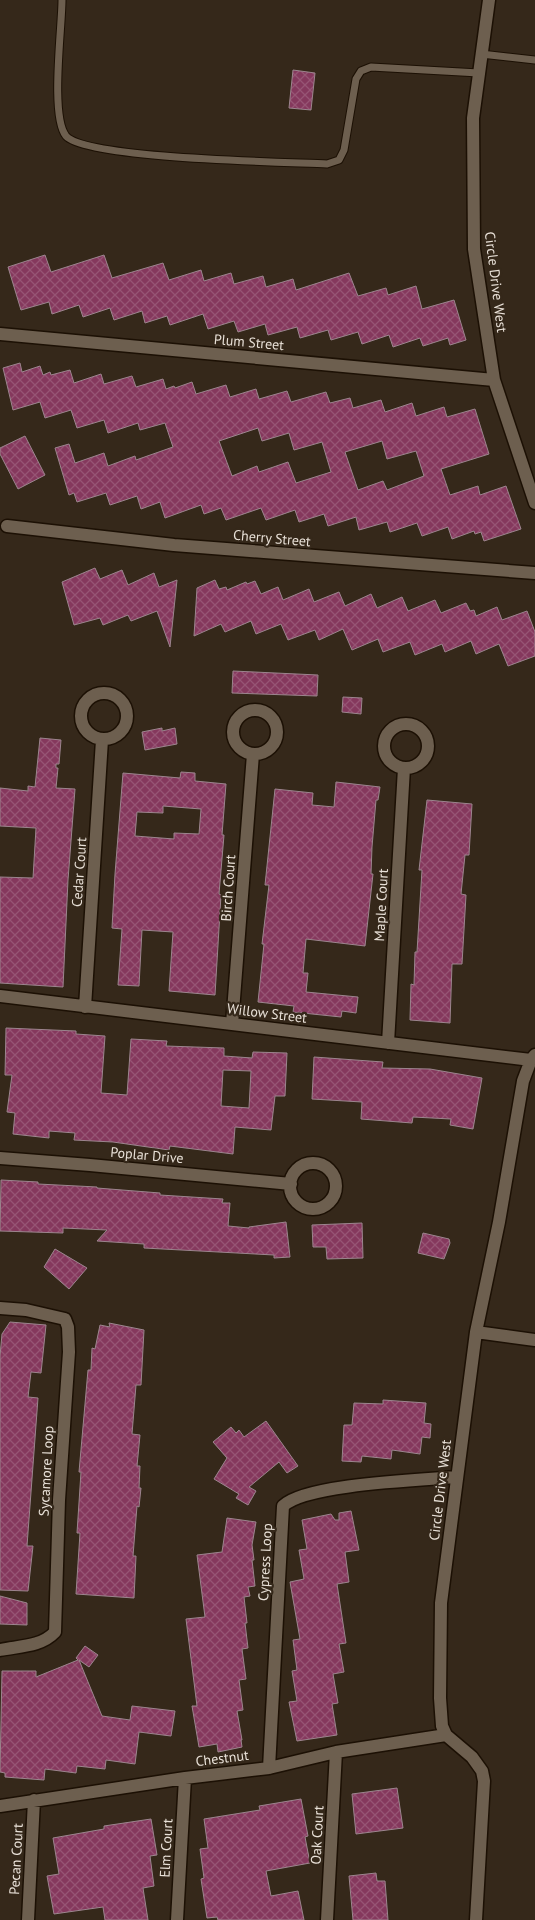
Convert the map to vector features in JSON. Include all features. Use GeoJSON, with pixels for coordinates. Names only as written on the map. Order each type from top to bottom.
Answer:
{"type":"FeatureCollection","features":[{"type":"Feature","properties":{"kind":"street","name":"Circle Drive West"},"geometry":{"type":"LineString","coordinates":[[489,0],[473,118],[474,249],[494,380],[535,503]]}},
{"type":"Feature","properties":{"kind":"street","name":"Plum Street"},"geometry":{"type":"LineString","coordinates":[[0,334],[494,380]]}},
{"type":"Feature","properties":{"kind":"street","name":"Cherry Street"},"geometry":{"type":"LineString","coordinates":[[7,526],[174,545],[535,574]]}},
{"type":"Feature","properties":{"kind":"street","name":"Cedar Court"},"geometry":{"type":"LineString","coordinates":[[85,1007],[102,740]]}},
{"type":"Feature","properties":{"kind":"street","name":"Birch Court"},"geometry":{"type":"LineString","coordinates":[[232,1024],[253,754]]}},
{"type":"Feature","properties":{"kind":"street","name":"Maple Court"},"geometry":{"type":"LineString","coordinates":[[388,1043],[404,768]]}},
{"type":"Feature","properties":{"kind":"street","name":"Willow Street"},"geometry":{"type":"LineString","coordinates":[[0,996],[388,1043],[533,1058]]}},
{"type":"Feature","properties":{"kind":"street","name":"Circle Drive West"},"geometry":{"type":"LineString","coordinates":[[446,1734],[442,1726],[440,1698],[441,1602],[457,1477],[476,1332],[499,1222],[523,1080],[533,1058]]}},
{"type":"Feature","properties":{"kind":"street","name":"Poplar Drive"},"geometry":{"type":"LineString","coordinates":[[0,1158],[90,1164],[291,1184]]}},
{"type":"Feature","properties":{"kind":"street","name":"Sycamore Loop"},"geometry":{"type":"LineString","coordinates":[[0,1308],[26,1310],[64,1319],[68,1327],[69,1352],[59,1500],[54,1632],[48,1640],[42,1643],[0,1650]]}},
{"type":"Feature","properties":{"kind":"street"},"geometry":{"type":"LineString","coordinates":[[476,1332],[535,1340]]}},
{"type":"Feature","properties":{"kind":"street","name":"Cypress Loop"},"geometry":{"type":"LineString","coordinates":[[269,1768],[283,1506],[297,1498],[341,1487],[457,1477]]}},
{"type":"Feature","properties":{"kind":"street"},"geometry":{"type":"LineString","coordinates":[[446,1734],[472,1756],[482,1771],[484,1781],[476,1920]]}},
{"type":"Feature","properties":{"kind":"street","name":"Chestnut"},"geometry":{"type":"LineString","coordinates":[[0,1806],[185,1778],[269,1768],[336,1752],[446,1734]]}},
{"type":"Feature","properties":{"kind":"street","name":"Oak Court"},"geometry":{"type":"LineString","coordinates":[[327,1920],[336,1752]]}},
{"type":"Feature","properties":{"kind":"street","name":"Elm Court"},"geometry":{"type":"LineString","coordinates":[[178,1920],[185,1778]]}},
{"type":"Feature","properties":{"kind":"street","name":"Pecan Court"},"geometry":{"type":"LineString","coordinates":[[28,1920],[34,1800]]}},
{"type":"Feature","properties":{"kind":"lane"},"geometry":{"type":"LineString","coordinates":[[62,0],[58,88],[61,126],[67,137],[95,148],[148,156],[327,164],[339,160],[344,150],[356,79],[361,71],[371,67],[479,73]]}},
{"type":"Feature","properties":{"kind":"lane"},"geometry":{"type":"LineString","coordinates":[[481,54],[535,60]]}},
{"type":"Feature","properties":{"kind":"building"},"geometry":{"type":"Polygon","coordinates":[[[293,70],[315,73],[311,110],[289,108],[293,70]]]}},
{"type":"Feature","properties":{"kind":"building"},"geometry":{"type":"Polygon","coordinates":[[[45,255],[51,272],[104,255],[112,278],[163,263],[169,280],[201,270],[204,281],[231,273],[234,284],[263,276],[266,287],[293,279],[296,290],[349,273],[358,296],[386,288],[388,295],[416,286],[422,309],[454,300],[466,340],[450,345],[448,338],[423,346],[420,338],[393,347],[389,335],[362,344],[358,332],[331,340],[328,330],[300,338],[297,327],[268,335],[265,324],[238,332],[234,321],[208,329],[203,314],[170,325],[167,316],[145,323],[142,311],[114,320],[110,308],[83,317],[79,305],[52,314],[49,302],[21,310],[8,267],[45,255]]]}},
{"type":"Feature","properties":{"kind":"building"},"geometry":{"type":"Polygon","coordinates":[[[20,363],[22,372],[40,366],[43,375],[50,372],[51,375],[70,370],[74,383],[101,374],[104,384],[132,376],[136,387],[163,379],[166,389],[192,382],[196,394],[226,385],[230,397],[256,389],[259,399],[287,391],[291,402],[326,392],[330,403],[350,398],[353,408],[381,400],[385,412],[412,403],[416,416],[444,407],[447,417],[475,409],[489,454],[441,469],[450,495],[478,486],[480,495],[506,486],[521,529],[484,541],[481,532],[475,534],[474,531],[452,539],[448,527],[422,536],[417,523],[390,532],[387,522],[359,530],[356,517],[328,526],[324,514],[299,522],[295,510],[266,520],[261,508],[226,520],[221,508],[204,514],[201,505],[165,518],[160,502],[141,509],[137,496],[110,505],[106,493],[77,502],[74,493],[69,495],[55,448],[69,444],[75,463],[104,453],[108,466],[135,456],[136,460],[173,447],[165,423],[140,430],[138,423],[108,433],[104,420],[77,428],[71,410],[45,418],[40,402],[13,410],[3,368],[20,363]],[[258,428],[219,441],[232,476],[257,466],[259,472],[288,462],[296,483],[331,472],[322,442],[294,450],[289,433],[262,441],[258,428]],[[382,441],[345,452],[358,490],[383,481],[387,490],[424,476],[416,451],[387,459],[382,441]]]}},
{"type":"Feature","properties":{"kind":"building"},"geometry":{"type":"Polygon","coordinates":[[[25,436],[45,475],[18,489],[0,454],[0,448],[25,436]]]}},
{"type":"Feature","properties":{"kind":"building"},"geometry":{"type":"Polygon","coordinates":[[[95,568],[100,579],[122,570],[128,585],[154,573],[159,587],[177,580],[170,647],[157,611],[131,621],[128,615],[103,625],[100,618],[74,625],[62,582],[95,568]]]}},
{"type":"Feature","properties":{"kind":"building"},"geometry":{"type":"Polygon","coordinates":[[[215,580],[219,589],[226,587],[227,590],[246,582],[247,584],[255,581],[261,594],[278,587],[283,600],[309,589],[314,602],[339,592],[345,606],[371,594],[377,608],[402,597],[408,611],[435,600],[441,613],[466,603],[470,611],[474,610],[476,616],[497,607],[502,620],[527,611],[535,632],[535,656],[508,666],[499,644],[476,654],[471,641],[445,652],[442,644],[415,655],[410,642],[383,652],[378,639],[352,650],[343,629],[319,640],[315,630],[288,640],[281,624],[256,634],[251,621],[225,632],[221,624],[194,636],[197,588],[215,580]]]}},
{"type":"Feature","properties":{"kind":"building"},"geometry":{"type":"Polygon","coordinates":[[[233,671],[318,675],[317,696],[232,693],[233,671]]]}},
{"type":"Feature","properties":{"kind":"building"},"geometry":{"type":"Polygon","coordinates":[[[343,697],[362,698],[361,714],[342,712],[343,697]]]}},
{"type":"Feature","properties":{"kind":"building"},"geometry":{"type":"Polygon","coordinates":[[[162,728],[162,731],[175,728],[177,744],[145,750],[142,732],[162,728]]]}},
{"type":"Feature","properties":{"kind":"building"},"geometry":{"type":"Polygon","coordinates":[[[40,738],[61,740],[59,764],[56,764],[56,768],[58,768],[56,788],[75,789],[63,987],[0,983],[0,877],[33,878],[36,828],[0,826],[0,788],[28,791],[28,786],[35,787],[40,738]]]}},
{"type":"Feature","properties":{"kind":"building"},"geometry":{"type":"Polygon","coordinates":[[[181,772],[195,773],[195,781],[226,784],[215,995],[169,991],[173,932],[142,930],[139,986],[118,985],[122,929],[112,928],[123,773],[180,778],[181,772]],[[163,806],[163,813],[137,812],[135,836],[174,839],[174,833],[199,834],[201,809],[163,806]]]}},
{"type":"Feature","properties":{"kind":"building"},"geometry":{"type":"Polygon","coordinates":[[[336,782],[380,787],[378,800],[376,800],[372,847],[371,874],[373,874],[365,946],[306,939],[303,973],[308,973],[306,992],[358,997],[356,1013],[342,1011],[341,1017],[293,1012],[294,1006],[258,1002],[269,885],[265,885],[275,789],[313,793],[312,805],[334,807],[336,782]]]}},
{"type":"Feature","properties":{"kind":"building"},"geometry":{"type":"Polygon","coordinates":[[[427,800],[472,804],[469,855],[465,855],[461,894],[466,895],[462,964],[452,964],[450,1023],[410,1020],[411,984],[414,985],[422,870],[419,870],[427,800]]]}},
{"type":"Feature","properties":{"kind":"building"},"geometry":{"type":"Polygon","coordinates":[[[6,1028],[76,1031],[76,1034],[105,1036],[101,1093],[127,1095],[131,1039],[167,1041],[166,1046],[224,1048],[224,1056],[252,1058],[253,1052],[287,1053],[285,1096],[275,1096],[271,1130],[235,1127],[233,1154],[170,1146],[169,1150],[113,1142],[74,1140],[75,1133],[49,1131],[49,1138],[13,1134],[15,1113],[7,1112],[12,1075],[5,1075],[6,1028]],[[223,1070],[221,1106],[249,1108],[251,1071],[223,1070]]]}},
{"type":"Feature","properties":{"kind":"building"},"geometry":{"type":"Polygon","coordinates":[[[314,1057],[383,1062],[382,1068],[430,1069],[482,1078],[473,1129],[450,1125],[451,1119],[413,1117],[412,1123],[361,1119],[362,1102],[312,1099],[314,1057]]]}},
{"type":"Feature","properties":{"kind":"building"},"geometry":{"type":"Polygon","coordinates":[[[1,1180],[223,1199],[222,1203],[230,1203],[228,1226],[249,1228],[286,1222],[290,1257],[274,1258],[274,1255],[144,1248],[144,1244],[97,1241],[107,1230],[63,1228],[63,1233],[0,1231],[1,1180]]]}},
{"type":"Feature","properties":{"kind":"building"},"geometry":{"type":"Polygon","coordinates":[[[362,1223],[363,1258],[327,1259],[326,1247],[313,1247],[312,1225],[362,1223]]]}},
{"type":"Feature","properties":{"kind":"building"},"geometry":{"type":"Polygon","coordinates":[[[423,1233],[449,1239],[450,1243],[444,1259],[418,1253],[423,1233]]]}},
{"type":"Feature","properties":{"kind":"building"},"geometry":{"type":"Polygon","coordinates":[[[55,1249],[87,1268],[69,1289],[44,1267],[55,1249]]]}},
{"type":"Feature","properties":{"kind":"building"},"geometry":{"type":"Polygon","coordinates":[[[10,1322],[46,1325],[41,1373],[31,1372],[28,1397],[38,1398],[27,1546],[33,1546],[28,1591],[0,1590],[0,1356],[2,1334],[10,1322]]]}},
{"type":"Feature","properties":{"kind":"building"},"geometry":{"type":"Polygon","coordinates":[[[109,1323],[144,1330],[141,1385],[136,1385],[132,1434],[140,1435],[137,1466],[140,1466],[139,1488],[141,1488],[139,1507],[137,1506],[133,1556],[136,1556],[134,1598],[76,1594],[80,1533],[77,1533],[81,1472],[79,1472],[88,1370],[91,1370],[92,1348],[95,1349],[100,1325],[110,1327],[109,1323]]]}},
{"type":"Feature","properties":{"kind":"building"},"geometry":{"type":"Polygon","coordinates":[[[383,1400],[426,1403],[424,1423],[431,1424],[430,1438],[422,1437],[420,1454],[392,1450],[391,1459],[362,1456],[361,1462],[342,1461],[344,1425],[352,1425],[354,1403],[383,1404],[383,1400]]]}},
{"type":"Feature","properties":{"kind":"building"},"geometry":{"type":"Polygon","coordinates":[[[266,1421],[298,1466],[287,1473],[279,1462],[249,1487],[256,1491],[248,1505],[236,1498],[239,1494],[214,1479],[227,1458],[213,1442],[231,1427],[236,1433],[239,1430],[244,1437],[266,1421]]]}},
{"type":"Feature","properties":{"kind":"building"},"geometry":{"type":"Polygon","coordinates":[[[351,1511],[359,1550],[345,1552],[349,1582],[337,1584],[346,1643],[339,1644],[344,1672],[333,1674],[338,1703],[332,1704],[337,1735],[297,1741],[289,1702],[297,1701],[292,1671],[297,1670],[293,1640],[300,1639],[290,1582],[304,1579],[299,1550],[307,1549],[302,1520],[331,1514],[335,1520],[339,1520],[339,1513],[351,1511]]]}},
{"type":"Feature","properties":{"kind":"building"},"geometry":{"type":"Polygon","coordinates":[[[227,1518],[256,1522],[252,1545],[255,1586],[248,1587],[250,1596],[244,1597],[248,1648],[242,1649],[246,1679],[239,1680],[243,1710],[237,1711],[242,1747],[218,1752],[217,1744],[199,1747],[192,1706],[197,1706],[186,1619],[205,1617],[197,1555],[222,1552],[227,1518]]]}},
{"type":"Feature","properties":{"kind":"building"},"geometry":{"type":"Polygon","coordinates":[[[0,1596],[27,1603],[27,1625],[0,1624],[0,1596]]]}},
{"type":"Feature","properties":{"kind":"building"},"geometry":{"type":"Polygon","coordinates":[[[85,1646],[98,1655],[89,1667],[79,1660],[102,1716],[130,1720],[132,1706],[175,1711],[171,1736],[139,1732],[135,1764],[106,1760],[105,1769],[77,1766],[76,1773],[45,1769],[44,1780],[5,1777],[5,1773],[0,1772],[2,1671],[36,1671],[36,1677],[78,1660],[76,1658],[85,1646]]]}},
{"type":"Feature","properties":{"kind":"building"},"geometry":{"type":"Polygon","coordinates":[[[397,1788],[403,1828],[356,1834],[352,1794],[397,1788]]]}},
{"type":"Feature","properties":{"kind":"building"},"geometry":{"type":"Polygon","coordinates":[[[301,1799],[308,1836],[305,1837],[310,1863],[266,1871],[271,1896],[298,1891],[304,1920],[218,1920],[217,1917],[207,1918],[201,1879],[204,1878],[200,1849],[208,1848],[204,1819],[260,1810],[259,1806],[301,1799]]]}},
{"type":"Feature","properties":{"kind":"building"},"geometry":{"type":"Polygon","coordinates":[[[151,1819],[157,1855],[150,1856],[154,1886],[143,1888],[148,1920],[105,1920],[103,1907],[54,1914],[47,1876],[59,1874],[53,1838],[104,1829],[104,1826],[151,1819]]]}},
{"type":"Feature","properties":{"kind":"building"},"geometry":{"type":"Polygon","coordinates":[[[376,1873],[377,1881],[385,1881],[388,1920],[353,1920],[349,1876],[376,1873]]]}}]}
